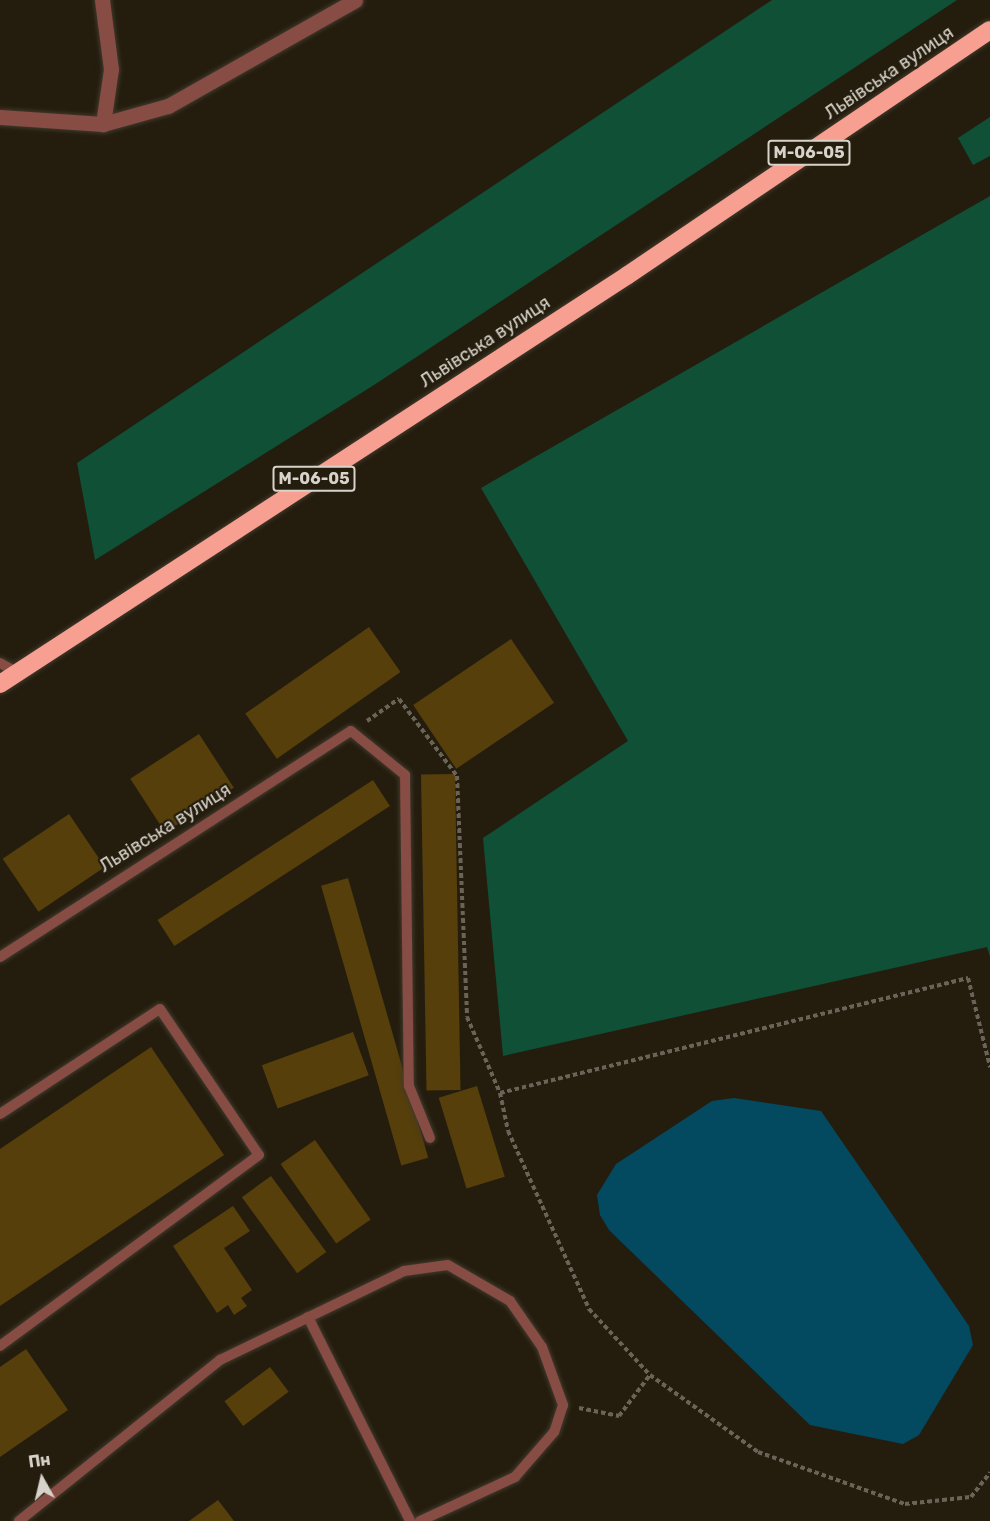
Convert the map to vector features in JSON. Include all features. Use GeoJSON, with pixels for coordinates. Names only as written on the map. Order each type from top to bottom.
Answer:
{"type":"FeatureCollection","features":[{"type":"Feature","properties":{"kind":"highway","name":"Львівська вулиця"},"geometry":{"type":"LineString","coordinates":[[0,684],[990,30]]}},
{"type":"Feature","properties":{"kind":"street"},"geometry":{"type":"LineString","coordinates":[[102,0],[111,69],[103,124]]}},
{"type":"Feature","properties":{"kind":"street"},"geometry":{"type":"LineString","coordinates":[[0,117],[103,124],[168,106],[355,0]]}},
{"type":"Feature","properties":{"kind":"lane"},"geometry":{"type":"LineString","coordinates":[[0,663],[18,673]]}},
{"type":"Feature","properties":{"kind":"lane"},"geometry":{"type":"LineString","coordinates":[[351,731],[405,775],[409,1086],[430,1138]]}},
{"type":"Feature","properties":{"kind":"lane","name":"Львівська вулиця"},"geometry":{"type":"LineString","coordinates":[[0,957],[351,731]]}},
{"type":"Feature","properties":{"kind":"lane"},"geometry":{"type":"LineString","coordinates":[[0,1114],[160,1009],[260,1155],[0,1346]]}},
{"type":"Feature","properties":{"kind":"lane"},"geometry":{"type":"LineString","coordinates":[[19,1521],[220,1360],[404,1271],[448,1264],[510,1301],[542,1347],[564,1405],[554,1432],[515,1477],[420,1521]]}},
{"type":"Feature","properties":{"kind":"lane"},"geometry":{"type":"LineString","coordinates":[[308,1317],[410,1521]]}},
{"type":"Feature","properties":{"kind":"path"},"geometry":{"type":"LineString","coordinates":[[351,731],[399,699],[457,776],[467,1017],[500,1093],[512,1141],[589,1310],[650,1375],[758,1452],[905,1504],[971,1497],[990,1473]]}},
{"type":"Feature","properties":{"kind":"path"},"geometry":{"type":"LineString","coordinates":[[500,1093],[968,978],[990,1067]]}},
{"type":"Feature","properties":{"kind":"path"},"geometry":{"type":"LineString","coordinates":[[564,1405],[619,1416],[650,1375]]}},
{"type":"Feature","properties":{"kind":"green space"},"geometry":{"type":"Polygon","coordinates":[[[772,0],[957,0],[374,385],[95,560],[77,463],[772,0]]]}},
{"type":"Feature","properties":{"kind":"green space"},"geometry":{"type":"Polygon","coordinates":[[[990,117],[990,156],[973,165],[958,138],[990,117]]]}},
{"type":"Feature","properties":{"kind":"green space"},"geometry":{"type":"Polygon","coordinates":[[[990,196],[990,957],[987,947],[503,1056],[483,838],[628,741],[481,488],[990,196]]]}},
{"type":"Feature","properties":{"kind":"water"},"geometry":{"type":"Polygon","coordinates":[[[734,1098],[821,1111],[969,1326],[973,1345],[919,1435],[903,1444],[810,1425],[609,1230],[600,1215],[597,1195],[616,1164],[712,1101],[734,1098]]]}},
{"type":"Feature","properties":{"kind":"building"},"geometry":{"type":"Polygon","coordinates":[[[369,627],[401,672],[277,759],[245,714],[369,627]]]}},
{"type":"Feature","properties":{"kind":"building"},"geometry":{"type":"Polygon","coordinates":[[[511,639],[554,703],[456,769],[413,705],[511,639]]]}},
{"type":"Feature","properties":{"kind":"building"},"geometry":{"type":"Polygon","coordinates":[[[199,734],[234,788],[165,832],[130,779],[199,734]]]}},
{"type":"Feature","properties":{"kind":"building"},"geometry":{"type":"Polygon","coordinates":[[[455,774],[461,1090],[427,1091],[421,775],[455,774]]]}},
{"type":"Feature","properties":{"kind":"building"},"geometry":{"type":"Polygon","coordinates":[[[373,780],[390,806],[174,946],[157,920],[373,780]]]}},
{"type":"Feature","properties":{"kind":"building"},"geometry":{"type":"Polygon","coordinates":[[[69,814],[105,867],[38,912],[3,859],[69,814]]]}},
{"type":"Feature","properties":{"kind":"building"},"geometry":{"type":"Polygon","coordinates":[[[348,878],[428,1158],[401,1165],[321,886],[348,878]]]}},
{"type":"Feature","properties":{"kind":"building"},"geometry":{"type":"Polygon","coordinates":[[[353,1032],[369,1075],[278,1108],[262,1065],[353,1032]]]}},
{"type":"Feature","properties":{"kind":"building"},"geometry":{"type":"Polygon","coordinates":[[[151,1047],[224,1155],[0,1306],[0,1149],[151,1047]]]}},
{"type":"Feature","properties":{"kind":"building"},"geometry":{"type":"Polygon","coordinates":[[[477,1086],[505,1177],[467,1189],[439,1098],[477,1086]]]}},
{"type":"Feature","properties":{"kind":"building"},"geometry":{"type":"Polygon","coordinates":[[[315,1140],[371,1219],[336,1244],[281,1164],[315,1140]]]}},
{"type":"Feature","properties":{"kind":"building"},"geometry":{"type":"Polygon","coordinates":[[[271,1176],[326,1252],[297,1273],[242,1197],[271,1176]]]}},
{"type":"Feature","properties":{"kind":"building"},"geometry":{"type":"Polygon","coordinates":[[[233,1206],[250,1231],[224,1248],[252,1290],[241,1298],[247,1306],[234,1315],[228,1305],[217,1313],[173,1246],[233,1206]]]}},
{"type":"Feature","properties":{"kind":"building"},"geometry":{"type":"Polygon","coordinates":[[[26,1349],[68,1410],[0,1457],[0,1367],[26,1349]]]}},
{"type":"Feature","properties":{"kind":"building"},"geometry":{"type":"Polygon","coordinates":[[[270,1367],[289,1392],[243,1426],[224,1401],[270,1367]]]}},
{"type":"Feature","properties":{"kind":"building"},"geometry":{"type":"Polygon","coordinates":[[[218,1500],[234,1521],[189,1521],[218,1500]]]}}]}
